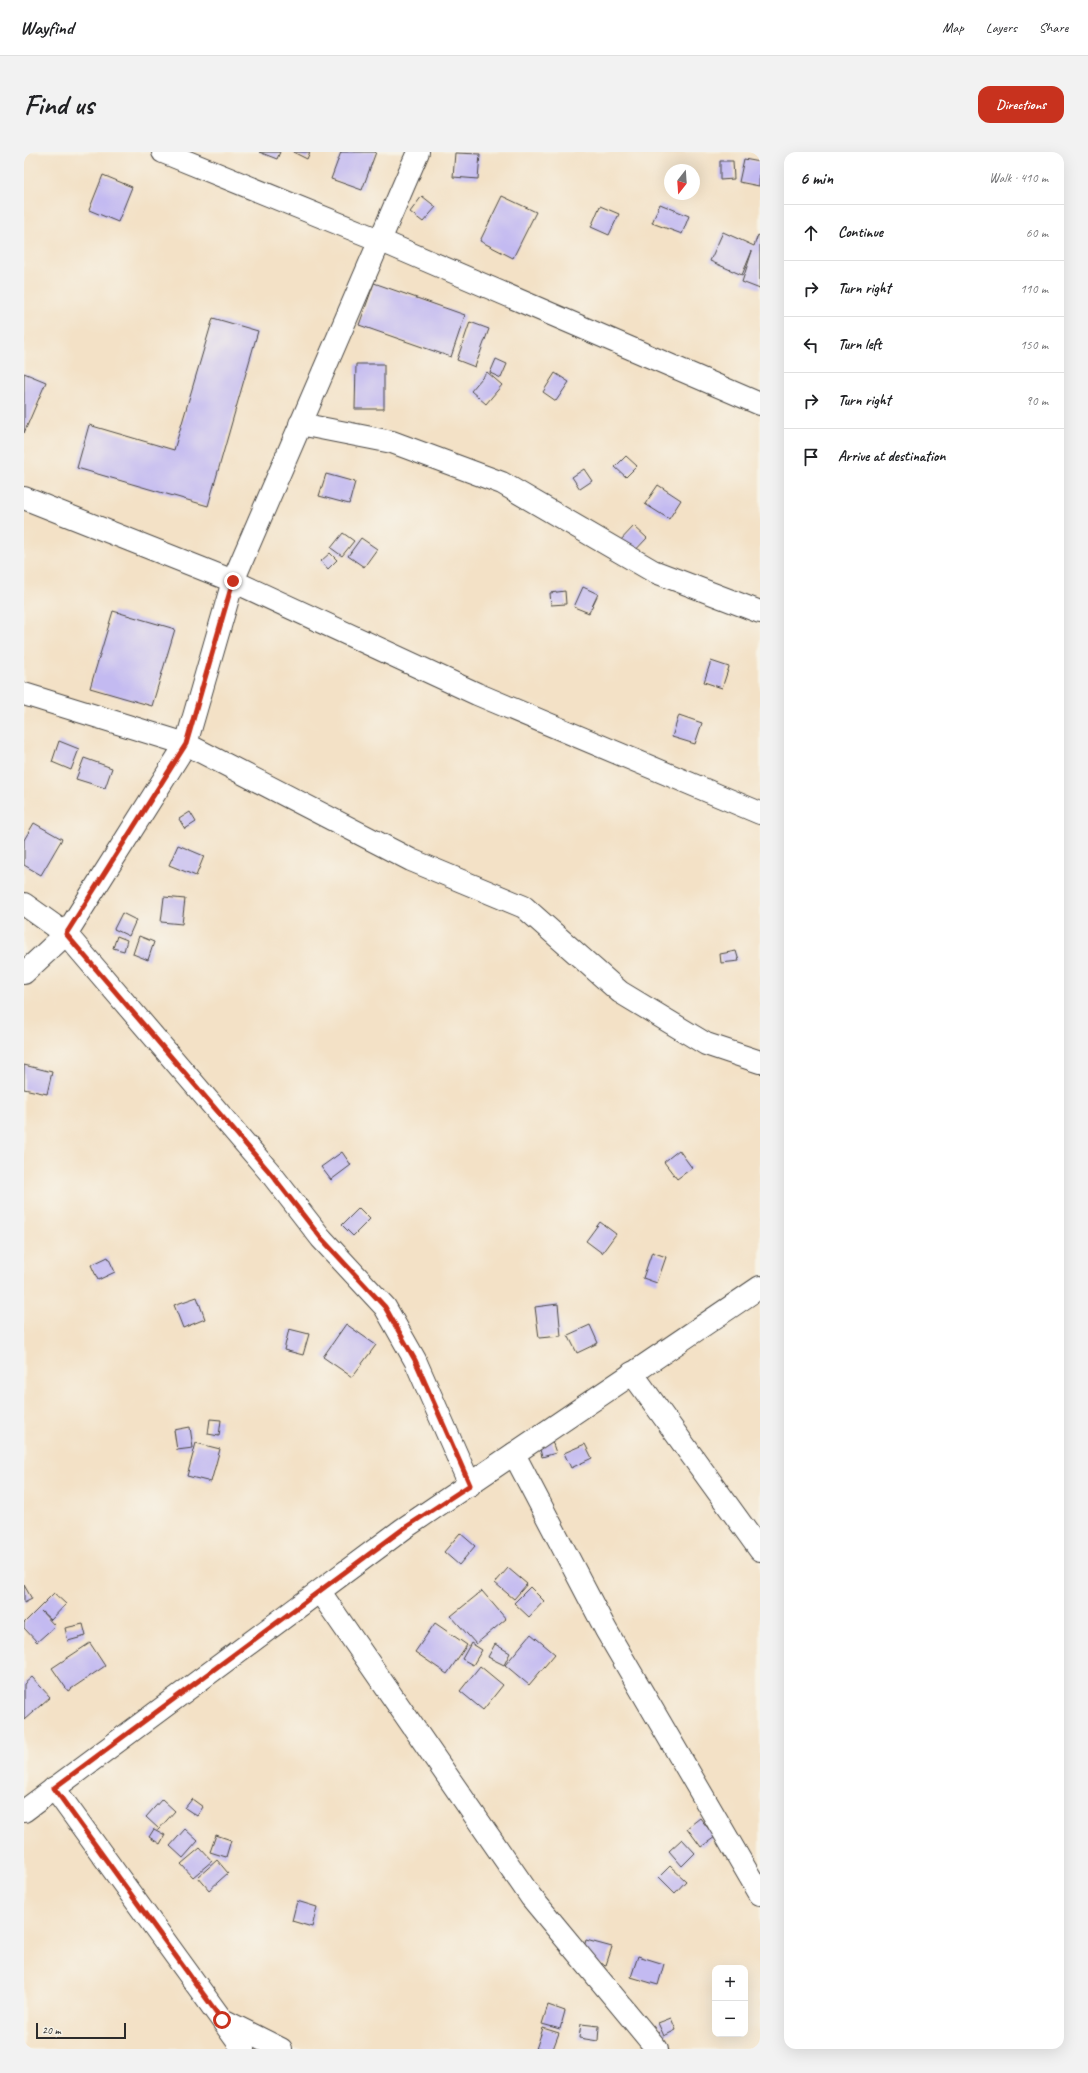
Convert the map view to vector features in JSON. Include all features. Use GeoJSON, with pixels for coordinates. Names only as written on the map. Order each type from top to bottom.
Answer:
{"type":"FeatureCollection","features":[{"type":"Feature","properties":{"kind":"street"},"geometry":{"type":"LineString","coordinates":[[163,152],[379,240],[760,404]]}},
{"type":"Feature","properties":{"kind":"street"},"geometry":{"type":"LineString","coordinates":[[24,973],[66,934],[186,744],[233,581],[418,152]]}},
{"type":"Feature","properties":{"kind":"street"},"geometry":{"type":"LineString","coordinates":[[300,424],[392,442],[502,483],[653,571],[760,612]]}},
{"type":"Feature","properties":{"kind":"street"},"geometry":{"type":"LineString","coordinates":[[24,498],[233,581],[477,694],[760,813]]}},
{"type":"Feature","properties":{"kind":"street"},"geometry":{"type":"LineString","coordinates":[[24,694],[186,744],[411,860],[524,907],[620,992],[706,1044],[760,1062]]}},
{"type":"Feature","properties":{"kind":"street"},"geometry":{"type":"LineString","coordinates":[[24,904],[66,934],[267,1169],[321,1238],[385,1307],[415,1360],[470,1485]]}},
{"type":"Feature","properties":{"kind":"street"},"geometry":{"type":"LineString","coordinates":[[26,1804],[54,1788],[403,1529],[760,1287]]}},
{"type":"Feature","properties":{"kind":"street"},"geometry":{"type":"LineString","coordinates":[[632,1373],[760,1550]]}},
{"type":"Feature","properties":{"kind":"street"},"geometry":{"type":"LineString","coordinates":[[514,1454],[606,1630],[760,1894]]}},
{"type":"Feature","properties":{"kind":"street"},"geometry":{"type":"LineString","coordinates":[[320,1592],[531,1897],[657,2049]]}},
{"type":"Feature","properties":{"kind":"street"},"geometry":{"type":"LineString","coordinates":[[54,1788],[243,2049]]}},
{"type":"Feature","properties":{"kind":"street"},"geometry":{"type":"LineString","coordinates":[[222,2020],[281,2049]]}},
{"type":"Feature","properties":{"kind":"building"},"geometry":{"type":"Polygon","coordinates":[[[259,152],[280,152],[277,159],[259,152]]]}},
{"type":"Feature","properties":{"kind":"building"},"geometry":{"type":"Polygon","coordinates":[[[293,152],[310,152],[307,159],[293,152]]]}},
{"type":"Feature","properties":{"kind":"building"},"geometry":{"type":"Polygon","coordinates":[[[341,152],[376,152],[362,190],[331,179],[341,152]]]}},
{"type":"Feature","properties":{"kind":"building"},"geometry":{"type":"Polygon","coordinates":[[[455,153],[480,154],[478,179],[453,177],[455,153]]]}},
{"type":"Feature","properties":{"kind":"building"},"geometry":{"type":"Polygon","coordinates":[[[744,159],[760,162],[759,186],[739,182],[744,159]]]}},
{"type":"Feature","properties":{"kind":"building"},"geometry":{"type":"Polygon","coordinates":[[[720,161],[733,161],[734,179],[720,180],[720,161]]]}},
{"type":"Feature","properties":{"kind":"building"},"geometry":{"type":"Polygon","coordinates":[[[103,175],[132,187],[118,222],[89,210],[103,175]]]}},
{"type":"Feature","properties":{"kind":"building"},"geometry":{"type":"Polygon","coordinates":[[[422,196],[436,207],[423,222],[410,212],[422,196]]]}},
{"type":"Feature","properties":{"kind":"building"},"geometry":{"type":"Polygon","coordinates":[[[502,196],[536,212],[513,258],[480,241],[502,196]]]}},
{"type":"Feature","properties":{"kind":"building"},"geometry":{"type":"Polygon","coordinates":[[[660,204],[689,216],[682,234],[652,223],[660,204]]]}},
{"type":"Feature","properties":{"kind":"building"},"geometry":{"type":"Polygon","coordinates":[[[600,206],[619,214],[609,235],[591,227],[600,206]]]}},
{"type":"Feature","properties":{"kind":"building"},"geometry":{"type":"Polygon","coordinates":[[[723,232],[754,246],[758,235],[760,236],[760,289],[742,282],[752,251],[742,275],[710,261],[723,232]]]}},
{"type":"Feature","properties":{"kind":"building"},"geometry":{"type":"Polygon","coordinates":[[[374,283],[465,315],[451,357],[359,325],[374,283]]]}},
{"type":"Feature","properties":{"kind":"building"},"geometry":{"type":"Polygon","coordinates":[[[213,318],[258,331],[208,506],[77,468],[89,425],[174,450],[213,318]]]}},
{"type":"Feature","properties":{"kind":"building"},"geometry":{"type":"Polygon","coordinates":[[[470,322],[489,329],[475,367],[457,360],[470,322]]]}},
{"type":"Feature","properties":{"kind":"building"},"geometry":{"type":"Polygon","coordinates":[[[496,359],[507,364],[501,378],[490,373],[496,359]]]}},
{"type":"Feature","properties":{"kind":"building"},"geometry":{"type":"Polygon","coordinates":[[[356,364],[384,364],[384,409],[355,409],[356,364]]]}},
{"type":"Feature","properties":{"kind":"building"},"geometry":{"type":"Polygon","coordinates":[[[487,372],[502,385],[486,404],[471,391],[487,372]]]}},
{"type":"Feature","properties":{"kind":"building"},"geometry":{"type":"Polygon","coordinates":[[[24,373],[46,382],[24,433],[24,373]]]}},
{"type":"Feature","properties":{"kind":"building"},"geometry":{"type":"Polygon","coordinates":[[[555,373],[569,382],[556,401],[543,392],[555,373]]]}},
{"type":"Feature","properties":{"kind":"building"},"geometry":{"type":"Polygon","coordinates":[[[626,456],[637,466],[626,477],[615,467],[626,456]]]}},
{"type":"Feature","properties":{"kind":"building"},"geometry":{"type":"Polygon","coordinates":[[[584,469],[592,481],[580,489],[572,477],[584,469]]]}},
{"type":"Feature","properties":{"kind":"building"},"geometry":{"type":"Polygon","coordinates":[[[326,474],[355,482],[349,504],[319,496],[326,474]]]}},
{"type":"Feature","properties":{"kind":"building"},"geometry":{"type":"Polygon","coordinates":[[[658,485],[681,500],[669,519],[645,504],[658,485]]]}},
{"type":"Feature","properties":{"kind":"building"},"geometry":{"type":"Polygon","coordinates":[[[634,526],[647,538],[631,555],[618,543],[634,526]]]}},
{"type":"Feature","properties":{"kind":"building"},"geometry":{"type":"Polygon","coordinates":[[[343,533],[354,541],[342,556],[331,548],[343,533]]]}},
{"type":"Feature","properties":{"kind":"building"},"geometry":{"type":"Polygon","coordinates":[[[361,538],[377,549],[364,567],[348,556],[361,538]]]}},
{"type":"Feature","properties":{"kind":"building"},"geometry":{"type":"Polygon","coordinates":[[[330,553],[337,560],[328,569],[321,561],[330,553]]]}},
{"type":"Feature","properties":{"kind":"building"},"geometry":{"type":"Polygon","coordinates":[[[583,587],[598,594],[589,613],[574,607],[583,587]]]}},
{"type":"Feature","properties":{"kind":"building"},"geometry":{"type":"Polygon","coordinates":[[[565,591],[566,604],[551,605],[550,593],[565,591]]]}},
{"type":"Feature","properties":{"kind":"building"},"geometry":{"type":"Polygon","coordinates":[[[113,611],[175,629],[152,706],[90,688],[113,611]]]}},
{"type":"Feature","properties":{"kind":"building"},"geometry":{"type":"Polygon","coordinates":[[[711,661],[729,667],[722,688],[704,682],[711,661]]]}},
{"type":"Feature","properties":{"kind":"building"},"geometry":{"type":"Polygon","coordinates":[[[679,715],[702,723],[695,744],[672,737],[679,715]]]}},
{"type":"Feature","properties":{"kind":"building"},"geometry":{"type":"Polygon","coordinates":[[[59,741],[79,749],[71,770],[52,762],[59,741]]]}},
{"type":"Feature","properties":{"kind":"building"},"geometry":{"type":"Polygon","coordinates":[[[84,758],[112,768],[105,788],[76,779],[84,758]]]}},
{"type":"Feature","properties":{"kind":"building"},"geometry":{"type":"Polygon","coordinates":[[[190,812],[196,822],[185,829],[179,819],[190,812]]]}},
{"type":"Feature","properties":{"kind":"building"},"geometry":{"type":"Polygon","coordinates":[[[34,823],[62,839],[41,875],[24,865],[24,840],[34,823]]]}},
{"type":"Feature","properties":{"kind":"building"},"geometry":{"type":"Polygon","coordinates":[[[178,845],[204,856],[196,876],[169,865],[178,845]]]}},
{"type":"Feature","properties":{"kind":"building"},"geometry":{"type":"Polygon","coordinates":[[[164,897],[185,899],[182,924],[161,922],[164,897]]]}},
{"type":"Feature","properties":{"kind":"building"},"geometry":{"type":"Polygon","coordinates":[[[122,913],[136,920],[129,936],[114,929],[122,913]]]}},
{"type":"Feature","properties":{"kind":"building"},"geometry":{"type":"Polygon","coordinates":[[[117,936],[127,940],[124,951],[113,948],[117,936]]]}},
{"type":"Feature","properties":{"kind":"building"},"geometry":{"type":"Polygon","coordinates":[[[139,936],[154,942],[148,960],[133,954],[139,936]]]}},
{"type":"Feature","properties":{"kind":"building"},"geometry":{"type":"Polygon","coordinates":[[[736,951],[739,961],[721,963],[720,954],[736,951]]]}},
{"type":"Feature","properties":{"kind":"building"},"geometry":{"type":"Polygon","coordinates":[[[24,1065],[52,1072],[47,1094],[24,1089],[24,1065]]]}},
{"type":"Feature","properties":{"kind":"building"},"geometry":{"type":"Polygon","coordinates":[[[679,1150],[692,1168],[677,1179],[664,1162],[679,1150]]]}},
{"type":"Feature","properties":{"kind":"building"},"geometry":{"type":"Polygon","coordinates":[[[342,1152],[351,1165],[331,1180],[321,1167],[342,1152]]]}},
{"type":"Feature","properties":{"kind":"building"},"geometry":{"type":"Polygon","coordinates":[[[359,1208],[370,1219],[353,1236],[342,1225],[359,1208]]]}},
{"type":"Feature","properties":{"kind":"building"},"geometry":{"type":"Polygon","coordinates":[[[600,1222],[616,1234],[602,1253],[586,1241],[600,1222]]]}},
{"type":"Feature","properties":{"kind":"building"},"geometry":{"type":"Polygon","coordinates":[[[652,1252],[666,1257],[657,1283],[643,1278],[652,1252]]]}},
{"type":"Feature","properties":{"kind":"building"},"geometry":{"type":"Polygon","coordinates":[[[108,1257],[115,1272],[98,1280],[91,1265],[108,1257]]]}},
{"type":"Feature","properties":{"kind":"building"},"geometry":{"type":"Polygon","coordinates":[[[197,1297],[205,1319],[183,1328],[174,1305],[197,1297]]]}},
{"type":"Feature","properties":{"kind":"building"},"geometry":{"type":"Polygon","coordinates":[[[558,1304],[561,1336],[539,1338],[535,1307],[558,1304]]]}},
{"type":"Feature","properties":{"kind":"building"},"geometry":{"type":"Polygon","coordinates":[[[346,1324],[376,1345],[352,1377],[323,1357],[346,1324]]]}},
{"type":"Feature","properties":{"kind":"building"},"geometry":{"type":"Polygon","coordinates":[[[590,1325],[598,1343],[577,1353],[568,1335],[590,1325]]]}},
{"type":"Feature","properties":{"kind":"building"},"geometry":{"type":"Polygon","coordinates":[[[289,1329],[309,1334],[303,1355],[284,1350],[289,1329]]]}},
{"type":"Feature","properties":{"kind":"building"},"geometry":{"type":"Polygon","coordinates":[[[210,1419],[221,1420],[219,1436],[208,1434],[210,1419]]]}},
{"type":"Feature","properties":{"kind":"building"},"geometry":{"type":"Polygon","coordinates":[[[190,1427],[193,1448],[177,1450],[174,1430],[190,1427]]]}},
{"type":"Feature","properties":{"kind":"building"},"geometry":{"type":"Polygon","coordinates":[[[551,1438],[556,1453],[542,1457],[538,1442],[551,1438]]]}},
{"type":"Feature","properties":{"kind":"building"},"geometry":{"type":"Polygon","coordinates":[[[196,1443],[220,1449],[211,1482],[187,1476],[196,1443]]]}},
{"type":"Feature","properties":{"kind":"building"},"geometry":{"type":"Polygon","coordinates":[[[585,1444],[592,1458],[571,1468],[564,1453],[585,1444]]]}},
{"type":"Feature","properties":{"kind":"building"},"geometry":{"type":"Polygon","coordinates":[[[460,1533],[475,1546],[459,1565],[444,1552],[460,1533]]]}},
{"type":"Feature","properties":{"kind":"building"},"geometry":{"type":"Polygon","coordinates":[[[508,1568],[527,1584],[514,1599],[495,1583],[508,1568]]]}},
{"type":"Feature","properties":{"kind":"building"},"geometry":{"type":"Polygon","coordinates":[[[24,1585],[32,1599],[24,1603],[24,1585]]]}},
{"type":"Feature","properties":{"kind":"building"},"geometry":{"type":"Polygon","coordinates":[[[530,1587],[544,1601],[529,1617],[514,1603],[530,1587]]]}},
{"type":"Feature","properties":{"kind":"building"},"geometry":{"type":"Polygon","coordinates":[[[482,1591],[506,1619],[476,1644],[451,1616],[482,1591]]]}},
{"type":"Feature","properties":{"kind":"building"},"geometry":{"type":"Polygon","coordinates":[[[54,1593],[66,1604],[51,1620],[41,1611],[55,1626],[37,1642],[24,1628],[24,1623],[54,1593]]]}},
{"type":"Feature","properties":{"kind":"building"},"geometry":{"type":"Polygon","coordinates":[[[435,1623],[467,1645],[447,1674],[415,1652],[435,1623]]]}},
{"type":"Feature","properties":{"kind":"building"},"geometry":{"type":"Polygon","coordinates":[[[83,1624],[86,1636],[68,1641],[65,1628],[83,1624]]]}},
{"type":"Feature","properties":{"kind":"building"},"geometry":{"type":"Polygon","coordinates":[[[531,1634],[555,1654],[529,1685],[505,1665],[531,1634]]]}},
{"type":"Feature","properties":{"kind":"building"},"geometry":{"type":"Polygon","coordinates":[[[90,1643],[105,1666],[68,1691],[52,1668],[90,1643]]]}},
{"type":"Feature","properties":{"kind":"building"},"geometry":{"type":"Polygon","coordinates":[[[471,1643],[482,1650],[473,1665],[462,1659],[471,1643]]]}},
{"type":"Feature","properties":{"kind":"building"},"geometry":{"type":"Polygon","coordinates":[[[495,1644],[510,1653],[504,1665],[488,1657],[495,1644]]]}},
{"type":"Feature","properties":{"kind":"building"},"geometry":{"type":"Polygon","coordinates":[[[480,1666],[503,1685],[483,1710],[460,1691],[480,1666]]]}},
{"type":"Feature","properties":{"kind":"building"},"geometry":{"type":"Polygon","coordinates":[[[32,1677],[50,1697],[24,1720],[24,1684],[32,1677]]]}},
{"type":"Feature","properties":{"kind":"building"},"geometry":{"type":"Polygon","coordinates":[[[162,1799],[175,1811],[159,1829],[146,1817],[162,1799]]]}},
{"type":"Feature","properties":{"kind":"building"},"geometry":{"type":"Polygon","coordinates":[[[192,1799],[203,1807],[197,1816],[185,1808],[192,1799]]]}},
{"type":"Feature","properties":{"kind":"building"},"geometry":{"type":"Polygon","coordinates":[[[700,1818],[715,1837],[701,1847],[687,1828],[700,1818]]]}},
{"type":"Feature","properties":{"kind":"building"},"geometry":{"type":"Polygon","coordinates":[[[154,1829],[165,1835],[160,1844],[149,1837],[154,1829]]]}},
{"type":"Feature","properties":{"kind":"building"},"geometry":{"type":"Polygon","coordinates":[[[185,1829],[198,1841],[183,1858],[170,1846],[185,1829]]]}},
{"type":"Feature","properties":{"kind":"building"},"geometry":{"type":"Polygon","coordinates":[[[216,1835],[231,1840],[226,1857],[210,1852],[216,1835]]]}},
{"type":"Feature","properties":{"kind":"building"},"geometry":{"type":"Polygon","coordinates":[[[682,1839],[695,1853],[682,1866],[669,1851],[682,1839]]]}},
{"type":"Feature","properties":{"kind":"building"},"geometry":{"type":"Polygon","coordinates":[[[200,1848],[212,1861],[193,1877],[181,1864],[200,1848]]]}},
{"type":"Feature","properties":{"kind":"building"},"geometry":{"type":"Polygon","coordinates":[[[217,1860],[228,1873],[209,1890],[198,1877],[217,1860]]]}},
{"type":"Feature","properties":{"kind":"building"},"geometry":{"type":"Polygon","coordinates":[[[670,1866],[686,1881],[675,1893],[659,1877],[670,1866]]]}},
{"type":"Feature","properties":{"kind":"building"},"geometry":{"type":"Polygon","coordinates":[[[297,1901],[317,1907],[312,1927],[292,1921],[297,1901]]]}},
{"type":"Feature","properties":{"kind":"building"},"geometry":{"type":"Polygon","coordinates":[[[586,1940],[612,1947],[606,1965],[581,1957],[586,1940]]]}},
{"type":"Feature","properties":{"kind":"building"},"geometry":{"type":"Polygon","coordinates":[[[638,1956],[664,1964],[658,1985],[631,1977],[638,1956]]]}},
{"type":"Feature","properties":{"kind":"building"},"geometry":{"type":"Polygon","coordinates":[[[548,2005],[565,2011],[560,2029],[542,2024],[548,2005]]]}},
{"type":"Feature","properties":{"kind":"building"},"geometry":{"type":"Polygon","coordinates":[[[671,2018],[676,2030],[664,2036],[658,2023],[671,2018]]]}},
{"type":"Feature","properties":{"kind":"building"},"geometry":{"type":"Polygon","coordinates":[[[581,2024],[599,2026],[598,2041],[579,2038],[581,2024]]]}},
{"type":"Feature","properties":{"kind":"building"},"geometry":{"type":"Polygon","coordinates":[[[543,2028],[559,2033],[553,2049],[536,2049],[543,2028]]]}},
{"type":"Feature","properties":{"kind":"route"},"geometry":{"type":"LineString","coordinates":[[222,2020],[54,1788],[403,1529],[470,1485],[415,1360],[385,1307],[321,1238],[272,1175],[66,934],[186,744],[233,581]]}}]}
